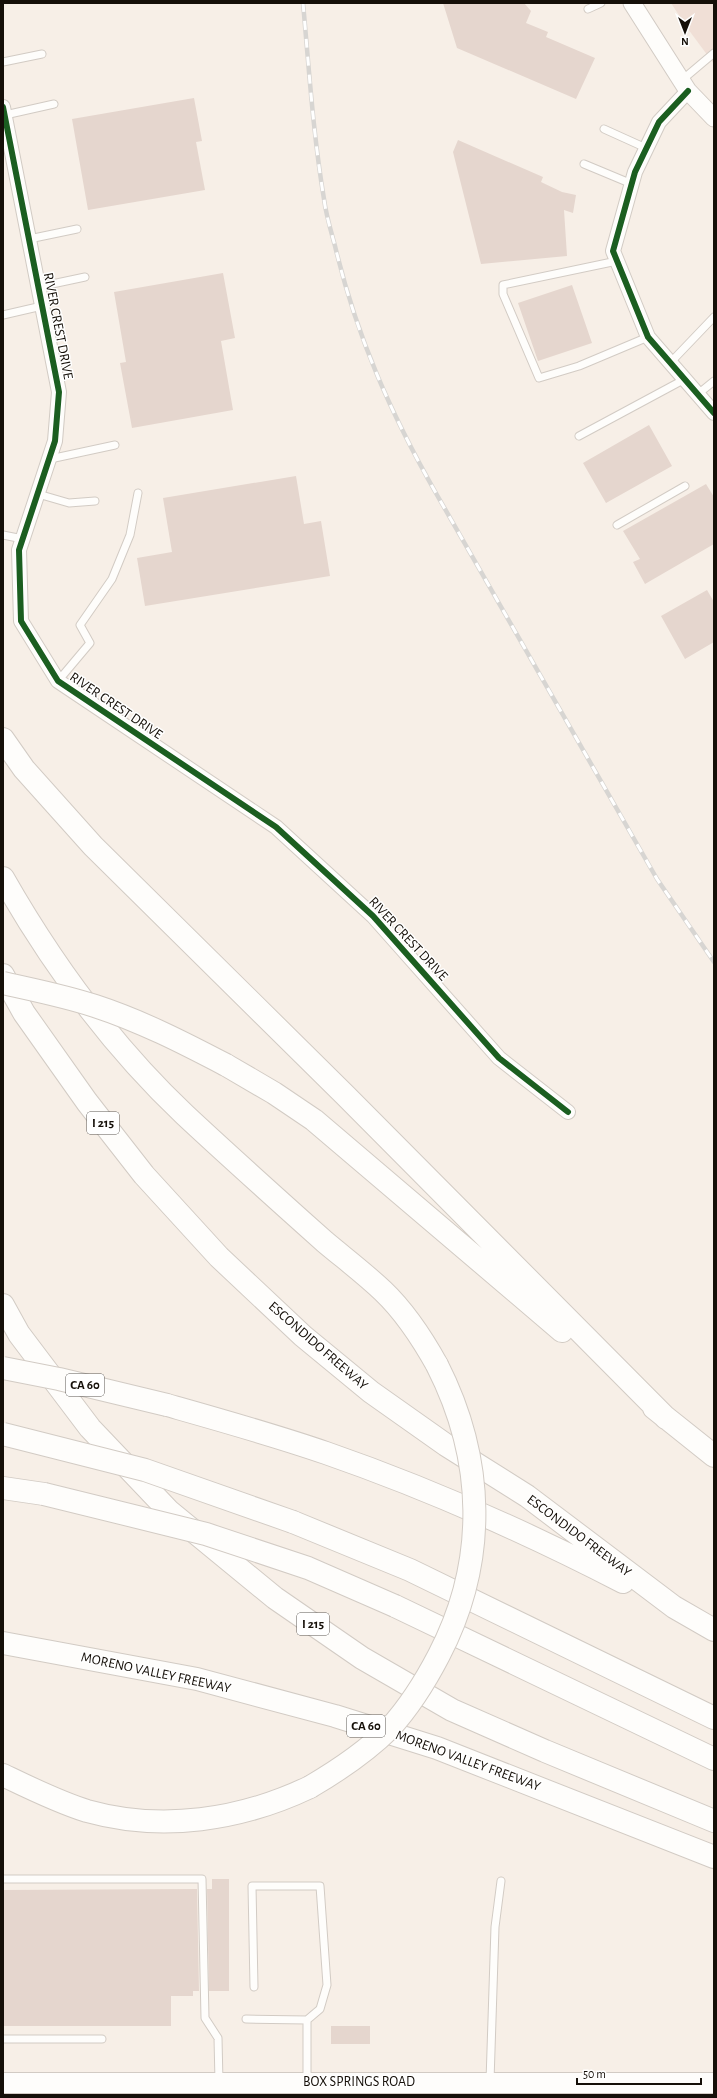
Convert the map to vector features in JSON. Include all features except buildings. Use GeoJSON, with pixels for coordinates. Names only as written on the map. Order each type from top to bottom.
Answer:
{"type":"FeatureCollection","features":[{"type":"Feature","properties":{"kind":"highway"},"geometry":{"type":"LineString","coordinates":[[3,739],[24,770],[93,846],[345,1095],[666,1418]]}},
{"type":"Feature","properties":{"kind":"highway"},"geometry":{"type":"LineString","coordinates":[[3,878],[57,965],[143,1073],[184,1114],[382,1291],[401,1311],[424,1342],[451,1392],[461,1422],[472,1469],[475,1519],[473,1552],[465,1594],[448,1638],[422,1687],[407,1708],[367,1748],[337,1772],[310,1787],[283,1800],[244,1813],[197,1820],[160,1821],[121,1818],[87,1811],[49,1797],[3,1775]]}},
{"type":"Feature","properties":{"kind":"highway","name":"ESCONDIDO FREEWAY"},"geometry":{"type":"LineString","coordinates":[[3,975],[24,1013],[87,1102],[144,1175],[219,1257],[303,1336],[371,1392],[446,1445],[527,1496],[674,1608],[714,1630]]}},
{"type":"Feature","properties":{"kind":"highway"},"geometry":{"type":"LineString","coordinates":[[3,983],[42,991],[95,1006],[145,1025],[226,1065],[274,1093],[314,1120],[666,1418],[714,1456]]}},
{"type":"Feature","properties":{"kind":"highway","name":"I 215"},"geometry":{"type":"LineString","coordinates":[[3,1305],[20,1334],[96,1434],[169,1511],[275,1598],[362,1658],[452,1710],[545,1751],[714,1821]]}},
{"type":"Feature","properties":{"kind":"highway","name":"CA 60"},"geometry":{"type":"LineString","coordinates":[[3,1368],[59,1379],[167,1405],[242,1426],[327,1453],[472,1510],[579,1559],[674,1608]]}},
{"type":"Feature","properties":{"kind":"highway"},"geometry":{"type":"LineString","coordinates":[[3,1434],[145,1470],[293,1522],[410,1570],[714,1718]]}},
{"type":"Feature","properties":{"kind":"highway"},"geometry":{"type":"LineString","coordinates":[[3,1488],[44,1494],[206,1534],[308,1568],[395,1606],[714,1759]]}},
{"type":"Feature","properties":{"kind":"highway","name":"MORENO VALLEY FREEWAY"},"geometry":{"type":"LineString","coordinates":[[3,1643],[197,1679],[357,1723],[437,1748],[714,1857]]}},
{"type":"Feature","properties":{"kind":"main road","name":"BOX SPRINGS ROAD"},"geometry":{"type":"LineString","coordinates":[[3,2083],[184,2086],[219,2082],[307,2082],[404,2086],[490,2082],[606,2086],[714,2083]]}},
{"type":"Feature","properties":{"kind":"street"},"geometry":{"type":"LineString","coordinates":[[632,3],[685,85],[714,118]]}},
{"type":"Feature","properties":{"kind":"street"},"geometry":{"type":"LineString","coordinates":[[685,85],[659,122],[635,172],[613,251],[648,337],[714,412]]}},
{"type":"Feature","properties":{"kind":"street","name":"RIVER CREST DRIVE"},"geometry":{"type":"LineString","coordinates":[[4,111],[58,392],[55,441],[19,550],[21,621],[58,681],[276,827],[373,916],[499,1058],[568,1112]]}},
{"type":"Feature","properties":{"kind":"lane"},"geometry":{"type":"LineString","coordinates":[[588,9],[601,3]]}},
{"type":"Feature","properties":{"kind":"lane"},"geometry":{"type":"LineString","coordinates":[[685,85],[714,53]]}},
{"type":"Feature","properties":{"kind":"lane"},"geometry":{"type":"LineString","coordinates":[[3,62],[42,54]]}},
{"type":"Feature","properties":{"kind":"lane"},"geometry":{"type":"LineString","coordinates":[[4,111],[54,104]]}},
{"type":"Feature","properties":{"kind":"lane"},"geometry":{"type":"LineString","coordinates":[[604,129],[646,148]]}},
{"type":"Feature","properties":{"kind":"lane"},"geometry":{"type":"LineString","coordinates":[[584,164],[632,184]]}},
{"type":"Feature","properties":{"kind":"lane"},"geometry":{"type":"LineString","coordinates":[[29,239],[77,229]]}},
{"type":"Feature","properties":{"kind":"lane"},"geometry":{"type":"LineString","coordinates":[[617,261],[503,285],[503,294],[539,378],[579,366],[648,337]]}},
{"type":"Feature","properties":{"kind":"lane"},"geometry":{"type":"LineString","coordinates":[[38,286],[85,277]]}},
{"type":"Feature","properties":{"kind":"lane"},"geometry":{"type":"LineString","coordinates":[[3,315],[42,306]]}},
{"type":"Feature","properties":{"kind":"lane"},"geometry":{"type":"LineString","coordinates":[[670,363],[714,317]]}},
{"type":"Feature","properties":{"kind":"lane"},"geometry":{"type":"LineString","coordinates":[[579,436],[685,379]]}},
{"type":"Feature","properties":{"kind":"lane"},"geometry":{"type":"LineString","coordinates":[[698,394],[714,381]]}},
{"type":"Feature","properties":{"kind":"lane"},"geometry":{"type":"LineString","coordinates":[[50,459],[115,445]]}},
{"type":"Feature","properties":{"kind":"lane"},"geometry":{"type":"LineString","coordinates":[[617,525],[685,486]]}},
{"type":"Feature","properties":{"kind":"lane"},"geometry":{"type":"LineString","coordinates":[[58,681],[90,643],[80,625],[112,579],[130,535],[138,493]]}},
{"type":"Feature","properties":{"kind":"lane"},"geometry":{"type":"LineString","coordinates":[[38,494],[69,504],[95,501]]}},
{"type":"Feature","properties":{"kind":"lane"},"geometry":{"type":"LineString","coordinates":[[3,535],[23,539]]}},
{"type":"Feature","properties":{"kind":"lane"},"geometry":{"type":"LineString","coordinates":[[3,1879],[202,1879],[205,2018],[218,2038],[219,2082]]}},
{"type":"Feature","properties":{"kind":"lane"},"geometry":{"type":"LineString","coordinates":[[490,2082],[495,1927],[501,1882]]}},
{"type":"Feature","properties":{"kind":"lane"},"geometry":{"type":"LineString","coordinates":[[246,2019],[307,2020],[320,2009],[327,1985],[320,1886],[252,1886],[254,1987]]}},
{"type":"Feature","properties":{"kind":"lane"},"geometry":{"type":"LineString","coordinates":[[307,2020],[307,2082]]}},
{"type":"Feature","properties":{"kind":"lane"},"geometry":{"type":"LineString","coordinates":[[3,2039],[102,2039]]}},
{"type":"Feature","properties":{"kind":"shaded area"},"geometry":{"type":"Polygon","coordinates":[[[671,3],[714,3],[714,64],[688,29],[671,3]]]}},
{"type":"Feature","properties":{"kind":"railway"},"geometry":{"type":"LineString","coordinates":[[303,3],[314,126],[326,211],[344,280],[377,375],[390,405],[420,465],[657,879],[714,962]]}},
{"type":"Feature","properties":{"kind":"cycle path"},"geometry":{"type":"LineString","coordinates":[[688,91],[659,122],[635,172],[613,251],[648,337],[714,413]]}},
{"type":"Feature","properties":{"kind":"cycle path"},"geometry":{"type":"LineString","coordinates":[[3,107],[59,392],[55,441],[19,550],[21,621],[58,681],[276,827],[373,916],[499,1058],[568,1112]]}}]}
